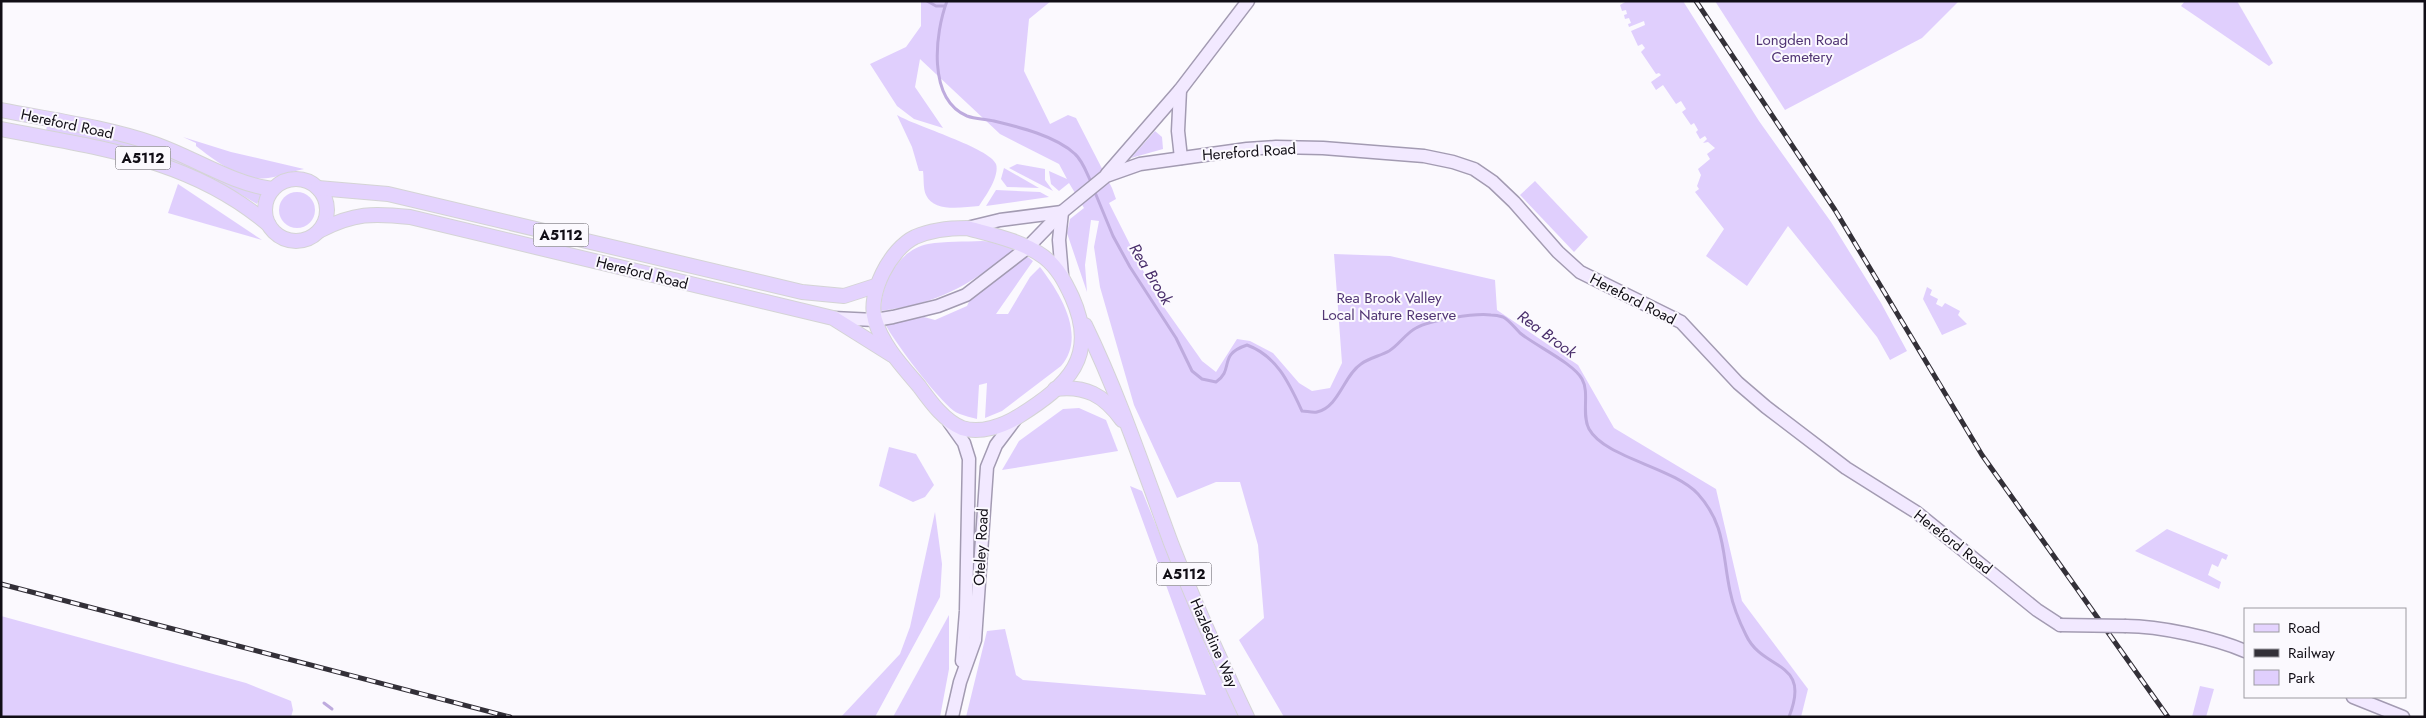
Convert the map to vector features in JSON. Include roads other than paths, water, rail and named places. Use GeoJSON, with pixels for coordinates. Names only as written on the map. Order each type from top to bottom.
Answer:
{"type":"FeatureCollection","features":[{"type":"Feature","properties":{"kind":"main road"},"geometry":{"type":"LineString","coordinates":[[1106,176],[1180,90],[1248,1]]}},
{"type":"Feature","properties":{"kind":"main road"},"geometry":{"type":"LineString","coordinates":[[1180,90],[1178,131],[1181,158]]}},
{"type":"Feature","properties":{"kind":"main road","name":"Hereford Road"},"geometry":{"type":"LineString","coordinates":[[1,110],[153,143],[188,156],[239,182],[272,189]]}},
{"type":"Feature","properties":{"kind":"main road","name":"Hereford Road"},"geometry":{"type":"LineString","coordinates":[[1,129],[148,160],[187,174],[221,190],[246,205],[269,226]]}},
{"type":"Feature","properties":{"kind":"main road","name":"Hereford Road"},"geometry":{"type":"LineString","coordinates":[[321,230],[343,218],[360,215],[385,214],[410,217],[833,318],[875,320],[938,306],[966,294],[1027,248],[1062,212],[1106,176],[1140,164],[1247,149],[1323,148],[1424,156],[1453,162],[1474,169],[1493,182],[1514,202],[1558,252],[1580,272],[1681,322],[1738,382],[1766,407],[1846,468],[1916,512],[2037,610],[2060,625],[2142,626],[2217,641],[2244,651]]}},
{"type":"Feature","properties":{"kind":"main road","name":"A5112"},"geometry":{"type":"LineString","coordinates":[[272,189],[285,180],[295,178],[303,179],[318,188]]}},
{"type":"Feature","properties":{"kind":"main road"},"geometry":{"type":"LineString","coordinates":[[318,188],[324,196],[327,206],[327,216],[321,230]]}},
{"type":"Feature","properties":{"kind":"main road","name":"Hereford Road"},"geometry":{"type":"LineString","coordinates":[[318,188],[388,194],[802,292],[844,296],[875,286]]}},
{"type":"Feature","properties":{"kind":"main road"},"geometry":{"type":"LineString","coordinates":[[269,226],[265,206],[272,189]]}},
{"type":"Feature","properties":{"kind":"main road"},"geometry":{"type":"LineString","coordinates":[[1062,276],[1059,240],[1062,212],[1000,220],[967,228],[940,230],[914,238],[898,250],[875,286],[873,305],[875,320],[881,336],[896,358],[949,422],[965,428],[981,430],[1017,417],[1055,390],[1075,367],[1083,333],[1079,312]]}},
{"type":"Feature","properties":{"kind":"main road","name":"A5112"},"geometry":{"type":"LineString","coordinates":[[269,226],[278,236],[294,241],[306,240],[321,230]]}},
{"type":"Feature","properties":{"kind":"main road","name":"Hazledine Way"},"geometry":{"type":"LineString","coordinates":[[967,228],[1016,242],[1045,258],[1062,276],[1108,375],[1172,546],[1226,673],[1247,717]]}},
{"type":"Feature","properties":{"kind":"main road","name":"Hereford Road"},"geometry":{"type":"LineString","coordinates":[[833,318],[896,358]]}},
{"type":"Feature","properties":{"kind":"main road","name":"Hazledine Way"},"geometry":{"type":"LineString","coordinates":[[1055,390],[1072,387],[1088,390],[1113,410],[1128,429]]}},
{"type":"Feature","properties":{"kind":"main road","name":"Oteley Road"},"geometry":{"type":"LineString","coordinates":[[952,717],[960,682],[975,640],[987,467],[996,445],[1017,417]]}},
{"type":"Feature","properties":{"kind":"main road","name":"Oteley Road"},"geometry":{"type":"LineString","coordinates":[[949,422],[964,443],[969,459],[966,611],[960,682]]}},
{"type":"Feature","properties":{"kind":"main road"},"geometry":{"type":"LineString","coordinates":[[2356,698],[2403,717]]}},
{"type":"Feature","properties":{"kind":"waterway"},"geometry":{"type":"LineString","coordinates":[[927,1],[936,6],[944,6]]}},
{"type":"Feature","properties":{"kind":"waterway","name":"Rea Brook"},"geometry":{"type":"LineString","coordinates":[[947,1],[939,30],[938,64],[940,81],[945,95],[954,107],[967,116],[1026,129],[1058,142],[1078,157],[1092,184]]}},
{"type":"Feature","properties":{"kind":"waterway","name":"Rea Brook"},"geometry":{"type":"LineString","coordinates":[[1094,190],[1113,236],[1130,267],[1176,338],[1192,371],[1202,379],[1216,382],[1225,372],[1232,353],[1247,345],[1274,363],[1287,381],[1302,411],[1317,412],[1331,404],[1355,369],[1367,360],[1389,351],[1416,328],[1442,320],[1484,315],[1505,318],[1520,333],[1571,367],[1582,379],[1585,391],[1587,423],[1597,439],[1609,448],[1687,485],[1698,494],[1714,517],[1721,540],[1731,597],[1746,635],[1754,647],[1790,675],[1794,685],[1794,698],[1789,717]]}},
{"type":"Feature","properties":{"kind":"waterway"},"geometry":{"type":"LineString","coordinates":[[324,703],[332,709]]}},
{"type":"Feature","properties":{"kind":"railway"},"geometry":{"type":"LineString","coordinates":[[1696,1],[1835,210],[1982,455],[2168,717]]}},
{"type":"Feature","properties":{"kind":"railway"},"geometry":{"type":"LineString","coordinates":[[1,584],[510,717]]}},
{"type":"Feature","properties":{"kind":"park label","name":"Longden Road Cemetery"},"geometry":{"type":"Point","coordinates":[1802,48]}},
{"type":"Feature","properties":{"kind":"park label","name":"Rea Brook Valley Local Nature Reserve"},"geometry":{"type":"Point","coordinates":[1389,306]}}]}
